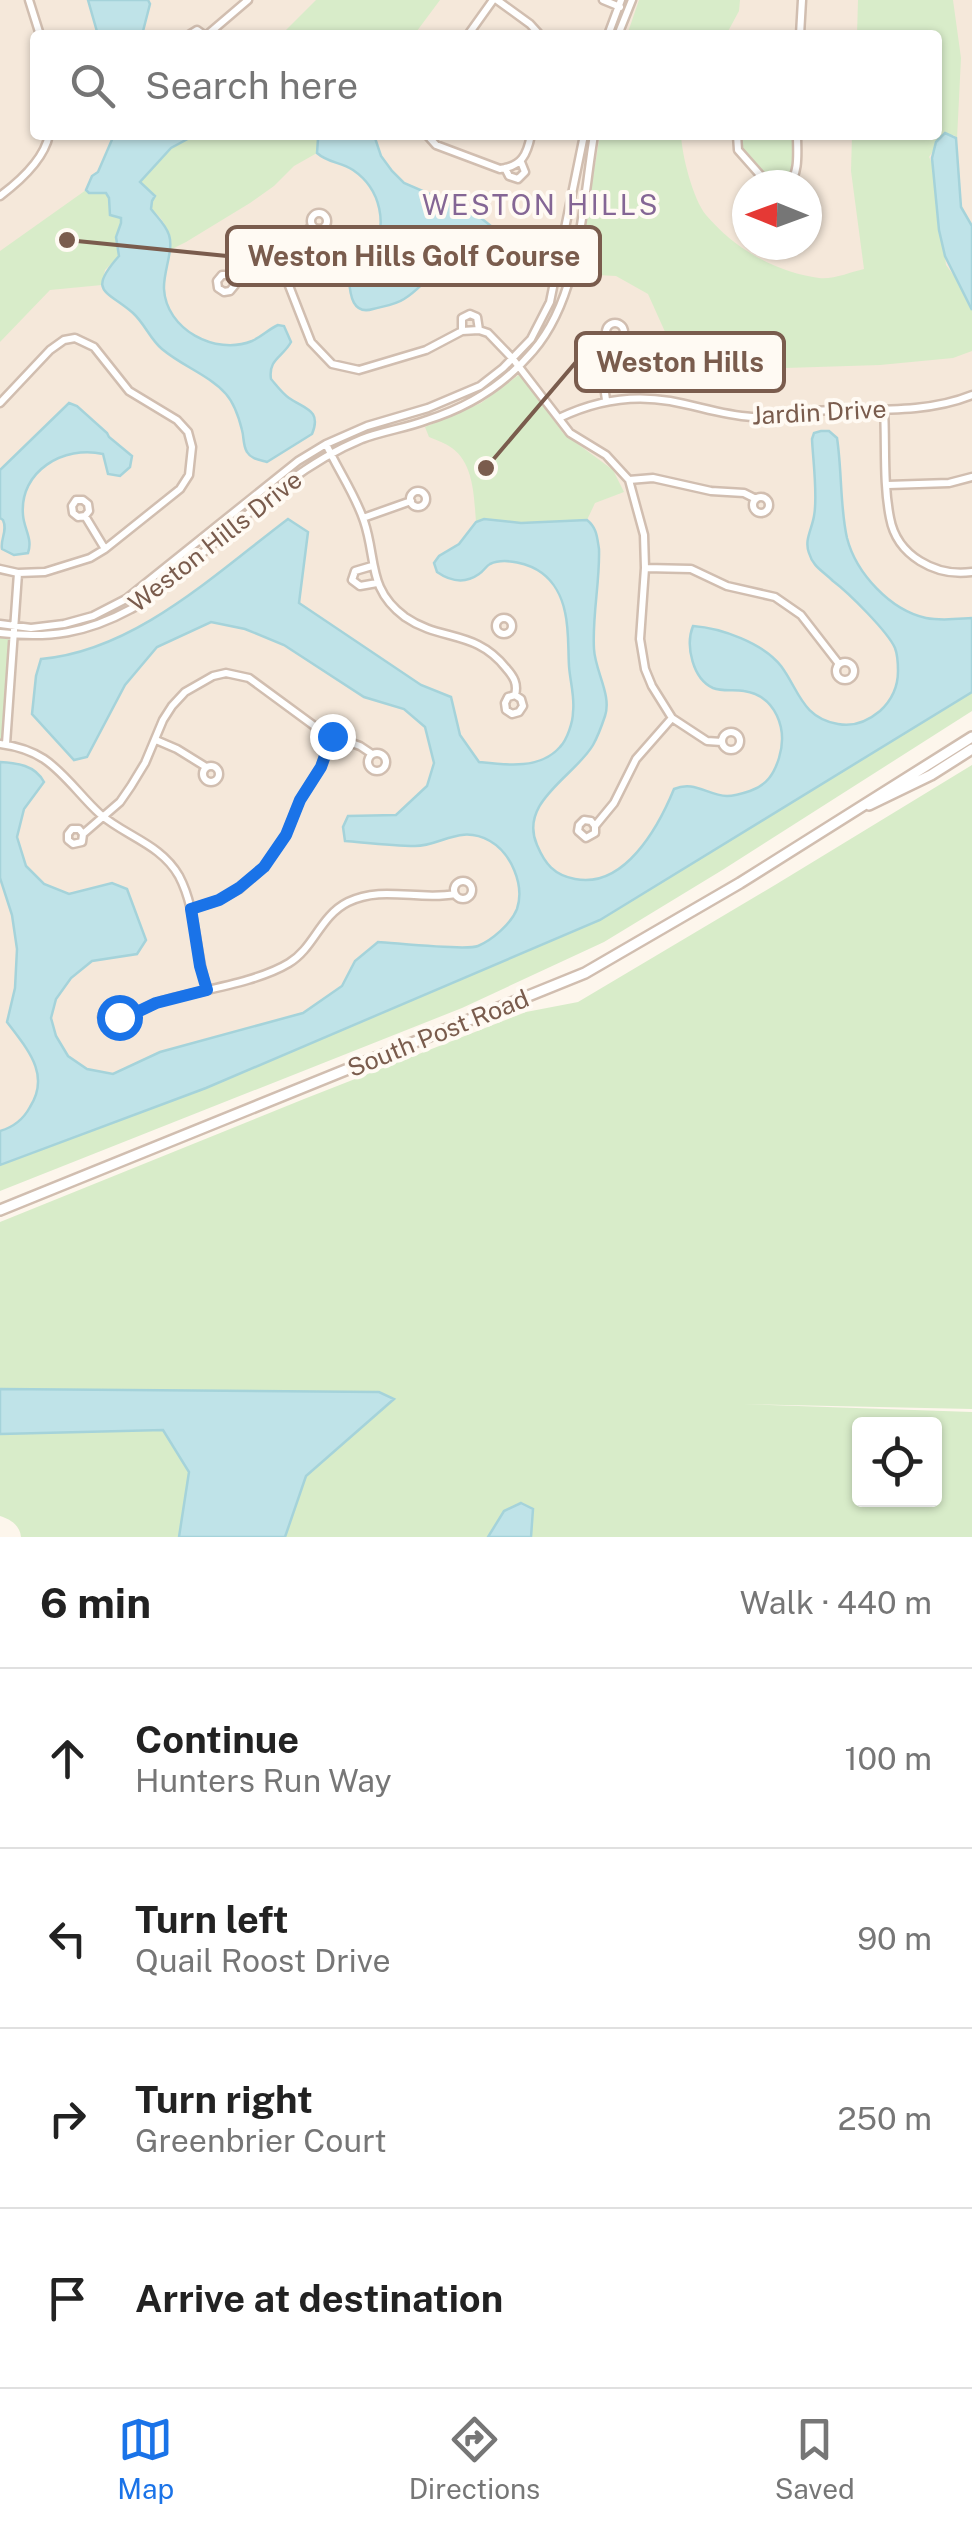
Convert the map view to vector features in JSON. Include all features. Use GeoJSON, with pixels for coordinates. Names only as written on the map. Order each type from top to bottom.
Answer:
{"type":"FeatureCollection","features":[{"type":"Feature","properties":{"kind":"street"},"geometry":{"type":"LineString","coordinates":[[29,0],[38,30]]}},
{"type":"Feature","properties":{"kind":"street"},"geometry":{"type":"LineString","coordinates":[[212,30],[248,0]]}},
{"type":"Feature","properties":{"kind":"street"},"geometry":{"type":"LineString","coordinates":[[472,30],[495,0],[535,30]]}},
{"type":"Feature","properties":{"kind":"street"},"geometry":{"type":"LineString","coordinates":[[603,0],[628,9]]}},
{"type":"Feature","properties":{"kind":"street"},"geometry":{"type":"LineString","coordinates":[[620,30],[632,0]]}},
{"type":"Feature","properties":{"kind":"street"},"geometry":{"type":"LineString","coordinates":[[800,30],[802,0]]}},
{"type":"Feature","properties":{"kind":"street"},"geometry":{"type":"LineString","coordinates":[[610,30],[620,3]]}},
{"type":"Feature","properties":{"kind":"street"},"geometry":{"type":"LineString","coordinates":[[0,196],[27,172],[48,140]]}},
{"type":"Feature","properties":{"kind":"street"},"geometry":{"type":"LineString","coordinates":[[432,140],[488,166],[505,168],[521,162],[528,153],[530,140]]}},
{"type":"Feature","properties":{"kind":"street","name":"Weston Hills Drive"},"geometry":{"type":"LineString","coordinates":[[0,632],[93,616],[126,599],[266,485],[326,444],[480,386],[530,339],[550,302],[583,140]]}},
{"type":"Feature","properties":{"kind":"street","name":"Weston Hills Drive"},"geometry":{"type":"LineString","coordinates":[[0,624],[30,637],[66,634],[134,608],[287,482],[331,455],[362,439],[426,421],[478,400],[519,366],[552,325],[565,294],[578,237],[593,140]]}},
{"type":"Feature","properties":{"kind":"street"},"geometry":{"type":"LineString","coordinates":[[737,140],[738,150],[756,170]]}},
{"type":"Feature","properties":{"kind":"street"},"geometry":{"type":"LineString","coordinates":[[796,170],[797,140]]}},
{"type":"Feature","properties":{"kind":"street"},"geometry":{"type":"LineString","coordinates":[[505,168],[518,179],[525,172],[521,162]]}},
{"type":"Feature","properties":{"kind":"street"},"geometry":{"type":"LineString","coordinates":[[234,279],[277,256],[312,226]]}},
{"type":"Feature","properties":{"kind":"street"},"geometry":{"type":"LineString","coordinates":[[277,256],[311,342],[332,364],[358,370],[380,365],[426,350],[462,331],[479,330],[513,358],[570,433],[606,455],[629,480],[644,535],[640,651],[652,686],[672,718],[707,741],[722,742]]}},
{"type":"Feature","properties":{"kind":"street"},"geometry":{"type":"LineString","coordinates":[[462,331],[462,318],[470,314],[476,317],[479,330]]}},
{"type":"Feature","properties":{"kind":"street"},"geometry":{"type":"LineString","coordinates":[[0,402],[50,350],[64,340],[84,340],[129,390],[177,420],[188,432],[192,447],[189,475],[180,489],[105,549],[45,572],[0,569]]}},
{"type":"Feature","properties":{"kind":"street"},"geometry":{"type":"LineString","coordinates":[[606,400],[603,379],[612,340]]}},
{"type":"Feature","properties":{"kind":"street","name":"Jardin Drive"},"geometry":{"type":"LineString","coordinates":[[559,418],[606,400],[638,397],[672,401],[717,414],[757,417],[946,404],[972,395]]}},
{"type":"Feature","properties":{"kind":"street"},"geometry":{"type":"LineString","coordinates":[[884,409],[890,520],[900,541],[926,566],[950,573],[972,572]]}},
{"type":"Feature","properties":{"kind":"street"},"geometry":{"type":"LineString","coordinates":[[326,444],[364,518],[377,583],[391,606],[427,629],[488,648],[513,676],[518,690],[515,695]]}},
{"type":"Feature","properties":{"kind":"street"},"geometry":{"type":"LineString","coordinates":[[888,485],[949,483],[972,477]]}},
{"type":"Feature","properties":{"kind":"street"},"geometry":{"type":"LineString","coordinates":[[629,480],[652,478],[712,491],[744,493],[756,499]]}},
{"type":"Feature","properties":{"kind":"street"},"geometry":{"type":"LineString","coordinates":[[364,518],[411,501]]}},
{"type":"Feature","properties":{"kind":"street"},"geometry":{"type":"LineString","coordinates":[[85,516],[105,549]]}},
{"type":"Feature","properties":{"kind":"street"},"geometry":{"type":"LineString","coordinates":[[372,566],[355,571],[352,580],[360,586],[377,583]]}},
{"type":"Feature","properties":{"kind":"street"},"geometry":{"type":"LineString","coordinates":[[645,568],[691,569],[727,586],[775,597],[801,615],[840,664]]}},
{"type":"Feature","properties":{"kind":"street"},"geometry":{"type":"LineString","coordinates":[[18,573],[3,744],[30,751],[49,762],[103,817],[168,861],[179,877],[191,909],[207,990]]}},
{"type":"Feature","properties":{"kind":"street"},"geometry":{"type":"LineString","coordinates":[[83,834],[120,802],[146,763],[162,720],[185,692],[213,676],[226,673],[249,678],[317,728],[372,754]]}},
{"type":"Feature","properties":{"kind":"street"},"geometry":{"type":"LineString","coordinates":[[596,826],[614,803],[636,759],[672,718]]}},
{"type":"Feature","properties":{"kind":"street"},"geometry":{"type":"LineString","coordinates":[[191,909],[219,900],[264,867],[286,835],[300,800],[321,767],[332,736]]}},
{"type":"Feature","properties":{"kind":"street","name":"South Post Road"},"geometry":{"type":"LineString","coordinates":[[0,1210],[585,974],[740,883],[972,737]]}},
{"type":"Feature","properties":{"kind":"street"},"geometry":{"type":"LineString","coordinates":[[156,740],[206,767]]}},
{"type":"Feature","properties":{"kind":"street","name":"South Post Road"},"geometry":{"type":"LineString","coordinates":[[853,812],[931,775],[972,749]]}},
{"type":"Feature","properties":{"kind":"street"},"geometry":{"type":"LineString","coordinates":[[119,1017],[290,963],[303,952],[332,912],[348,902],[384,893],[442,897],[455,894]]}},
{"type":"Feature","properties":{"kind":"shaded area","name":"WESTON HILLS"},"geometry":{"type":"Polygon","coordinates":[[[0,0],[972,0],[972,692],[600,920],[0,1165],[0,0]]]}},
{"type":"Feature","properties":{"kind":"green space"},"geometry":{"type":"Polygon","coordinates":[[[316,0],[440,0],[418,30],[286,30],[316,0]]]}},
{"type":"Feature","properties":{"kind":"green space"},"geometry":{"type":"Polygon","coordinates":[[[639,0],[740,0],[729,30],[629,30],[639,0]]]}},
{"type":"Feature","properties":{"kind":"green space"},"geometry":{"type":"Polygon","coordinates":[[[858,0],[953,0],[961,58],[957,139],[954,135],[942,138],[942,30],[857,30],[858,0]]]}},
{"type":"Feature","properties":{"kind":"green space"},"geometry":{"type":"Polygon","coordinates":[[[149,140],[318,140],[317,153],[294,166],[274,186],[166,252],[168,236],[164,223],[143,203],[114,217],[121,218],[119,256],[105,270],[102,285],[50,290],[0,342],[0,251],[86,190],[91,178],[149,140]]]}},
{"type":"Feature","properties":{"kind":"green space"},"geometry":{"type":"Polygon","coordinates":[[[599,140],[682,140],[697,199],[706,215],[732,239],[732,260],[763,260],[819,278],[864,269],[851,171],[852,140],[940,140],[929,157],[938,174],[938,221],[946,265],[972,309],[972,351],[953,358],[880,365],[721,370],[686,356],[666,334],[648,294],[616,276],[597,275],[579,260],[599,140]]]}},
{"type":"Feature","properties":{"kind":"green space"},"geometry":{"type":"Polygon","coordinates":[[[737,140],[797,140],[796,170],[756,170],[738,150],[737,140]]]}},
{"type":"Feature","properties":{"kind":"green space"},"geometry":{"type":"Polygon","coordinates":[[[520,374],[563,433],[613,470],[624,492],[595,503],[587,520],[476,522],[472,482],[465,463],[452,448],[429,437],[425,427],[481,403],[520,374]]]}},
{"type":"Feature","properties":{"kind":"green space"},"geometry":{"type":"Polygon","coordinates":[[[0,633],[13,634],[6,744],[0,744],[0,633]]]}},
{"type":"Feature","properties":{"kind":"green space"},"geometry":{"type":"Polygon","coordinates":[[[972,692],[972,711],[604,942],[462,1008],[0,1191],[0,1165],[204,1089],[600,920],[972,692]]]}},
{"type":"Feature","properties":{"kind":"green space"},"geometry":{"type":"Polygon","coordinates":[[[972,765],[972,1409],[742,1404],[972,1412],[972,1537],[531,1537],[533,1509],[504,1511],[488,1537],[285,1537],[306,1476],[393,1399],[379,1392],[0,1389],[0,1222],[526,1012],[578,1002],[972,765]]]}},
{"type":"Feature","properties":{"kind":"green space"},"geometry":{"type":"Polygon","coordinates":[[[163,1430],[189,1471],[179,1537],[21,1537],[14,1523],[0,1516],[0,1434],[163,1430]]]}},
{"type":"Feature","properties":{"kind":"water"},"geometry":{"type":"Polygon","coordinates":[[[88,0],[148,0],[143,30],[97,30],[88,0]]]}},
{"type":"Feature","properties":{"kind":"water"},"geometry":{"type":"Polygon","coordinates":[[[945,133],[956,138],[961,207],[972,226],[972,310],[945,256],[939,230],[932,158],[945,133]]]}},
{"type":"Feature","properties":{"kind":"water"},"geometry":{"type":"Polygon","coordinates":[[[112,140],[186,140],[171,148],[140,182],[155,196],[151,209],[169,235],[164,289],[167,303],[173,316],[195,336],[223,345],[252,341],[278,325],[284,326],[291,342],[274,362],[271,379],[286,396],[313,415],[312,434],[267,462],[253,458],[247,452],[238,416],[226,394],[162,349],[137,317],[108,294],[102,284],[119,256],[116,237],[121,218],[110,215],[106,193],[86,190],[112,140]]]}},
{"type":"Feature","properties":{"kind":"water"},"geometry":{"type":"Polygon","coordinates":[[[318,140],[376,140],[381,156],[404,183],[476,214],[501,234],[541,243],[547,248],[543,280],[521,283],[504,271],[456,263],[436,272],[397,303],[366,310],[357,307],[349,279],[377,244],[379,209],[363,178],[317,153],[318,140]]]}},
{"type":"Feature","properties":{"kind":"water"},"geometry":{"type":"Polygon","coordinates":[[[69,403],[132,456],[130,467],[120,476],[108,474],[103,454],[88,452],[59,458],[47,465],[36,474],[24,499],[28,553],[14,555],[2,549],[5,528],[0,518],[0,470],[69,403]]]}},
{"type":"Feature","properties":{"kind":"water"},"geometry":{"type":"Polygon","coordinates":[[[829,431],[837,438],[847,538],[866,577],[913,614],[937,619],[972,618],[972,692],[600,920],[206,1088],[0,1165],[0,1131],[24,1116],[38,1084],[34,1062],[7,1022],[15,988],[17,949],[12,915],[0,878],[0,762],[31,768],[44,782],[24,809],[17,837],[26,866],[44,884],[69,894],[112,883],[127,889],[146,940],[137,954],[92,961],[71,978],[56,999],[51,1018],[56,1036],[68,1056],[87,1069],[113,1074],[160,1052],[303,1013],[342,986],[355,961],[378,942],[478,946],[506,926],[519,900],[518,880],[510,861],[498,846],[479,836],[460,835],[415,846],[345,841],[343,827],[348,816],[396,815],[427,786],[434,763],[425,727],[404,709],[364,697],[284,645],[245,629],[211,622],[157,647],[125,685],[87,757],[74,760],[32,714],[41,659],[76,653],[141,626],[203,585],[288,519],[308,532],[299,603],[421,685],[451,697],[460,735],[479,762],[532,763],[560,747],[573,716],[567,625],[560,595],[542,573],[517,562],[496,562],[463,580],[442,575],[434,563],[459,544],[476,522],[484,519],[521,523],[587,520],[595,530],[599,549],[594,649],[607,708],[593,745],[551,790],[535,816],[533,830],[540,852],[551,868],[575,879],[593,880],[609,875],[637,852],[659,821],[674,789],[688,786],[720,795],[738,794],[756,789],[777,764],[782,736],[772,707],[755,694],[706,684],[692,661],[693,626],[728,633],[764,650],[781,666],[809,709],[826,721],[844,725],[865,720],[880,711],[894,693],[898,662],[891,641],[858,603],[816,565],[809,553],[816,499],[812,439],[814,433],[829,431]]]}},
{"type":"Feature","properties":{"kind":"water"},"geometry":{"type":"Polygon","coordinates":[[[0,1389],[379,1392],[394,1399],[306,1476],[285,1537],[179,1537],[189,1472],[163,1430],[0,1434],[0,1389]]]}},
{"type":"Feature","properties":{"kind":"water"},"geometry":{"type":"Polygon","coordinates":[[[521,1503],[533,1509],[531,1537],[488,1537],[504,1511],[521,1503]]]}},
{"type":"Feature","properties":{"kind":"place","name":"Weston Hills Golf Course"},"geometry":{"type":"Point","coordinates":[67,240]}},
{"type":"Feature","properties":{"kind":"place","name":"Weston Hills"},"geometry":{"type":"Point","coordinates":[486,468]}},
{"type":"Feature","properties":{"kind":"district","name":"WESTON HILLS"},"geometry":{"type":"Point","coordinates":[541,205]}},
{"type":"Feature","properties":{"kind":"route"},"geometry":{"type":"LineString","coordinates":[[119,1017],[207,990],[191,909],[219,900],[264,867],[286,835],[300,800],[321,767],[332,736]]}}]}
